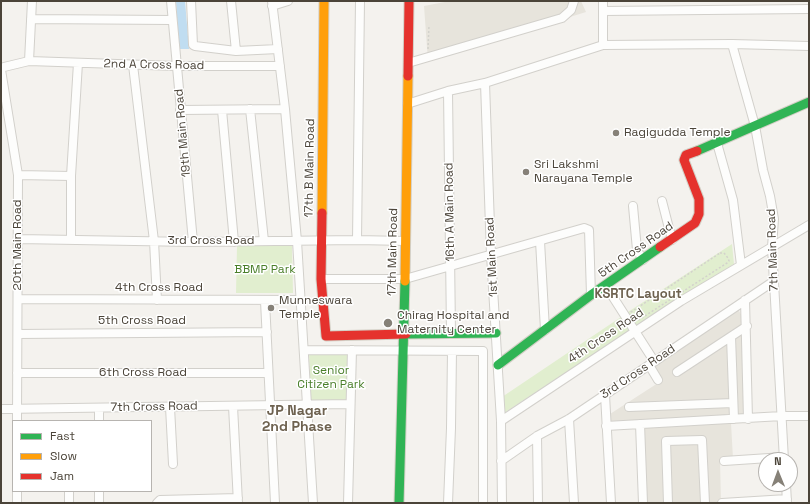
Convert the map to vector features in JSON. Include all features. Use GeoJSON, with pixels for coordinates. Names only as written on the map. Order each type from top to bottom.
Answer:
{"type":"FeatureCollection","features":[{"type":"Feature","properties":{"kind":"street"},"geometry":{"type":"LineString","coordinates":[[29,61],[32,1]]}},
{"type":"Feature","properties":{"kind":"street","name":"19th Main Road"},"geometry":{"type":"LineString","coordinates":[[171,1],[192,242]]}},
{"type":"Feature","properties":{"kind":"street"},"geometry":{"type":"LineString","coordinates":[[191,1],[193,45],[198,47],[236,51],[278,49]]}},
{"type":"Feature","properties":{"kind":"street"},"geometry":{"type":"LineString","coordinates":[[231,1],[236,51]]}},
{"type":"Feature","properties":{"kind":"street"},"geometry":{"type":"LineString","coordinates":[[288,1],[272,4],[285,109],[297,241],[313,503]]}},
{"type":"Feature","properties":{"kind":"street","name":"17th B Main Road"},"geometry":{"type":"LineString","coordinates":[[324,1],[321,278],[326,336],[403,333]]}},
{"type":"Feature","properties":{"kind":"street"},"geometry":{"type":"LineString","coordinates":[[357,240],[360,1]]}},
{"type":"Feature","properties":{"kind":"street","name":"17th Main Road"},"geometry":{"type":"LineString","coordinates":[[399,503],[405,279],[409,1]]}},
{"type":"Feature","properties":{"kind":"street"},"geometry":{"type":"LineString","coordinates":[[408,63],[562,18],[571,10],[574,1]]}},
{"type":"Feature","properties":{"kind":"street"},"geometry":{"type":"LineString","coordinates":[[603,1],[603,46]]}},
{"type":"Feature","properties":{"kind":"street"},"geometry":{"type":"LineString","coordinates":[[603,11],[809,9]]}},
{"type":"Feature","properties":{"kind":"street"},"geometry":{"type":"LineString","coordinates":[[31,18],[172,20]]}},
{"type":"Feature","properties":{"kind":"street"},"geometry":{"type":"LineString","coordinates":[[407,104],[448,91],[485,83],[603,46],[732,44],[809,46]]}},
{"type":"Feature","properties":{"kind":"street","name":"7th Main Road"},"geometry":{"type":"LineString","coordinates":[[732,44],[755,126],[774,219],[772,247],[784,452]]}},
{"type":"Feature","properties":{"kind":"street","name":"2nd A Cross Road"},"geometry":{"type":"LineString","coordinates":[[29,61],[176,66],[280,66]]}},
{"type":"Feature","properties":{"kind":"street","name":"20th Main Road"},"geometry":{"type":"LineString","coordinates":[[17,420],[18,175],[1,70],[4,67],[29,61]]}},
{"type":"Feature","properties":{"kind":"street"},"geometry":{"type":"LineString","coordinates":[[71,240],[71,176],[78,63]]}},
{"type":"Feature","properties":{"kind":"street"},"geometry":{"type":"LineString","coordinates":[[133,65],[154,241],[157,300]]}},
{"type":"Feature","properties":{"kind":"street","name":"1st Main Road"},"geometry":{"type":"LineString","coordinates":[[485,83],[491,255],[501,421],[502,503]]}},
{"type":"Feature","properties":{"kind":"street","name":"16th A Main Road"},"geometry":{"type":"LineString","coordinates":[[448,91],[451,333]]}},
{"type":"Feature","properties":{"kind":"street"},"geometry":{"type":"LineString","coordinates":[[741,265],[733,200],[717,143],[809,102]]}},
{"type":"Feature","properties":{"kind":"street"},"geometry":{"type":"LineString","coordinates":[[250,109],[264,241]]}},
{"type":"Feature","properties":{"kind":"street"},"geometry":{"type":"LineString","coordinates":[[180,110],[285,109]]}},
{"type":"Feature","properties":{"kind":"street"},"geometry":{"type":"LineString","coordinates":[[222,110],[234,242]]}},
{"type":"Feature","properties":{"kind":"street","name":"5th Cross Road"},"geometry":{"type":"LineString","coordinates":[[498,365],[591,295],[695,223],[699,214],[699,199],[684,160],[686,155],[717,143]]}},
{"type":"Feature","properties":{"kind":"street"},"geometry":{"type":"LineString","coordinates":[[18,175],[71,176]]}},
{"type":"Feature","properties":{"kind":"street"},"geometry":{"type":"LineString","coordinates":[[662,201],[672,240]]}},
{"type":"Feature","properties":{"kind":"street"},"geometry":{"type":"LineString","coordinates":[[633,206],[636,250],[643,260]]}},
{"type":"Feature","properties":{"kind":"street","name":"4th Cross Road"},"geometry":{"type":"LineString","coordinates":[[501,421],[681,301],[809,225]]}},
{"type":"Feature","properties":{"kind":"street"},"geometry":{"type":"LineString","coordinates":[[321,278],[405,279],[584,228],[588,230],[591,295]]}},
{"type":"Feature","properties":{"kind":"street","name":"3rd Cross Road"},"geometry":{"type":"LineString","coordinates":[[18,239],[192,242],[357,240],[405,241]]}},
{"type":"Feature","properties":{"kind":"street"},"geometry":{"type":"LineString","coordinates":[[540,241],[545,330]]}},
{"type":"Feature","properties":{"kind":"street","name":"3rd Cross Road"},"geometry":{"type":"LineString","coordinates":[[501,461],[537,436],[569,419],[774,281]]}},
{"type":"Feature","properties":{"kind":"street"},"geometry":{"type":"LineString","coordinates":[[606,286],[635,331],[658,380]]}},
{"type":"Feature","properties":{"kind":"street","name":"4th Cross Road"},"geometry":{"type":"LineString","coordinates":[[18,299],[300,300]]}},
{"type":"Feature","properties":{"kind":"street"},"geometry":{"type":"LineString","coordinates":[[745,300],[748,419]]}},
{"type":"Feature","properties":{"kind":"street"},"geometry":{"type":"LineString","coordinates":[[265,301],[275,503]]}},
{"type":"Feature","properties":{"kind":"street"},"geometry":{"type":"LineString","coordinates":[[677,372],[746,326]]}},
{"type":"Feature","properties":{"kind":"street","name":"5th Cross Road"},"geometry":{"type":"LineString","coordinates":[[18,334],[267,332]]}},
{"type":"Feature","properties":{"kind":"street"},"geometry":{"type":"LineString","coordinates":[[403,333],[496,333]]}},
{"type":"Feature","properties":{"kind":"street"},"geometry":{"type":"LineString","coordinates":[[731,337],[734,419]]}},
{"type":"Feature","properties":{"kind":"street"},"geometry":{"type":"LineString","coordinates":[[304,350],[483,351],[483,503]]}},
{"type":"Feature","properties":{"kind":"street"},"geometry":{"type":"LineString","coordinates":[[348,503],[352,350]]}},
{"type":"Feature","properties":{"kind":"street"},"geometry":{"type":"LineString","coordinates":[[448,503],[452,351]]}},
{"type":"Feature","properties":{"kind":"street","name":"6th Cross Road"},"geometry":{"type":"LineString","coordinates":[[17,373],[268,373]]}},
{"type":"Feature","properties":{"kind":"street"},"geometry":{"type":"LineString","coordinates":[[605,395],[611,503]]}},
{"type":"Feature","properties":{"kind":"street"},"geometry":{"type":"LineString","coordinates":[[629,407],[733,403]]}},
{"type":"Feature","properties":{"kind":"street","name":"7th Cross Road"},"geometry":{"type":"LineString","coordinates":[[1,409],[350,404]]}},
{"type":"Feature","properties":{"kind":"street"},"geometry":{"type":"LineString","coordinates":[[158,503],[160,500],[238,501],[233,406]]}},
{"type":"Feature","properties":{"kind":"street"},"geometry":{"type":"LineString","coordinates":[[170,407],[173,464]]}},
{"type":"Feature","properties":{"kind":"street"},"geometry":{"type":"LineString","coordinates":[[99,408],[99,420]]}},
{"type":"Feature","properties":{"kind":"street"},"geometry":{"type":"LineString","coordinates":[[606,426],[782,416],[809,416]]}},
{"type":"Feature","properties":{"kind":"street"},"geometry":{"type":"LineString","coordinates":[[569,419],[574,503]]}},
{"type":"Feature","properties":{"kind":"street"},"geometry":{"type":"LineString","coordinates":[[640,424],[642,503]]}},
{"type":"Feature","properties":{"kind":"street"},"geometry":{"type":"LineString","coordinates":[[537,436],[538,503]]}},
{"type":"Feature","properties":{"kind":"street"},"geometry":{"type":"LineString","coordinates":[[668,503],[666,442],[702,440],[705,503]]}},
{"type":"Feature","properties":{"kind":"street"},"geometry":{"type":"LineString","coordinates":[[724,461],[758,460]]}},
{"type":"Feature","properties":{"kind":"street"},"geometry":{"type":"LineString","coordinates":[[17,492],[17,503]]}},
{"type":"Feature","properties":{"kind":"street"},"geometry":{"type":"LineString","coordinates":[[69,492],[69,503]]}},
{"type":"Feature","properties":{"kind":"street"},"geometry":{"type":"LineString","coordinates":[[99,492],[99,503]]}},
{"type":"Feature","properties":{"kind":"street"},"geometry":{"type":"LineString","coordinates":[[722,503],[787,501]]}},
{"type":"Feature","properties":{"kind":"path"},"geometry":{"type":"LineString","coordinates":[[428,57],[429,25]]}},
{"type":"Feature","properties":{"kind":"path"},"geometry":{"type":"LineString","coordinates":[[720,253],[724,253],[728,258],[729,261],[727,263],[637,321],[630,316],[631,312],[720,253]]}},
{"type":"Feature","properties":{"kind":"shaded area"},"geometry":{"type":"Polygon","coordinates":[[[450,1],[581,1],[586,12],[428,61],[424,6],[450,1]]]}},
{"type":"Feature","properties":{"kind":"shaded area"},"geometry":{"type":"Polygon","coordinates":[[[737,307],[745,322],[747,422],[731,423],[733,459],[720,460],[721,503],[645,503],[642,423],[610,425],[610,414],[658,383],[649,367],[737,307]]]}},
{"type":"Feature","properties":{"kind":"green space"},"geometry":{"type":"Polygon","coordinates":[[[732,244],[734,264],[636,327],[628,312],[732,244]]]}},
{"type":"Feature","properties":{"kind":"green space","name":"BBMP Park"},"geometry":{"type":"Polygon","coordinates":[[[237,246],[292,246],[293,293],[236,293],[237,246]]]}},
{"type":"Feature","properties":{"kind":"green space"},"geometry":{"type":"Polygon","coordinates":[[[621,317],[631,330],[504,413],[502,397],[621,317]]]}},
{"type":"Feature","properties":{"kind":"green space","name":"Senior Citizen Park"},"geometry":{"type":"Polygon","coordinates":[[[351,353],[353,402],[311,404],[309,354],[351,353]]]}},
{"type":"Feature","properties":{"kind":"water"},"geometry":{"type":"Polygon","coordinates":[[[176,1],[185,1],[189,49],[179,49],[176,1]]]}},
{"type":"Feature","properties":{"kind":"traffic: fast"},"geometry":{"type":"LineString","coordinates":[[697,151],[809,102]]}},
{"type":"Feature","properties":{"kind":"traffic: fast"},"geometry":{"type":"LineString","coordinates":[[498,365],[591,295],[660,247]]}},
{"type":"Feature","properties":{"kind":"traffic: fast"},"geometry":{"type":"LineString","coordinates":[[399,503],[405,281]]}},
{"type":"Feature","properties":{"kind":"traffic: fast"},"geometry":{"type":"LineString","coordinates":[[406,334],[496,333]]}},
{"type":"Feature","properties":{"kind":"traffic: slow"},"geometry":{"type":"LineString","coordinates":[[322,213],[324,1]]}},
{"type":"Feature","properties":{"kind":"traffic: slow"},"geometry":{"type":"LineString","coordinates":[[405,281],[408,76]]}},
{"type":"Feature","properties":{"kind":"traffic: jam"},"geometry":{"type":"LineString","coordinates":[[408,76],[409,1]]}},
{"type":"Feature","properties":{"kind":"traffic: jam"},"geometry":{"type":"LineString","coordinates":[[660,247],[695,223],[699,214],[699,199],[684,160],[686,155],[697,151]]}},
{"type":"Feature","properties":{"kind":"traffic: jam"},"geometry":{"type":"LineString","coordinates":[[322,213],[321,279],[326,336],[406,334]]}},
{"type":"Feature","properties":{"kind":"place","name":"Ragigudda Temple"},"geometry":{"type":"Point","coordinates":[616,133]}},
{"type":"Feature","properties":{"kind":"place","name":"Sri Lakshmi Narayana Temple"},"geometry":{"type":"Point","coordinates":[526,172]}},
{"type":"Feature","properties":{"kind":"place","name":"Munneswara Temple"},"geometry":{"type":"Point","coordinates":[271,308]}},
{"type":"Feature","properties":{"kind":"place","name":"Chirag Hospital and Maternity Center"},"geometry":{"type":"Point","coordinates":[388,323]}},
{"type":"Feature","properties":{"kind":"district","name":"KSRTC Layout"},"geometry":{"type":"Point","coordinates":[638,294]}},
{"type":"Feature","properties":{"kind":"district","name":"JP Nagar 2nd Phase"},"geometry":{"type":"Point","coordinates":[297,420]}}]}
